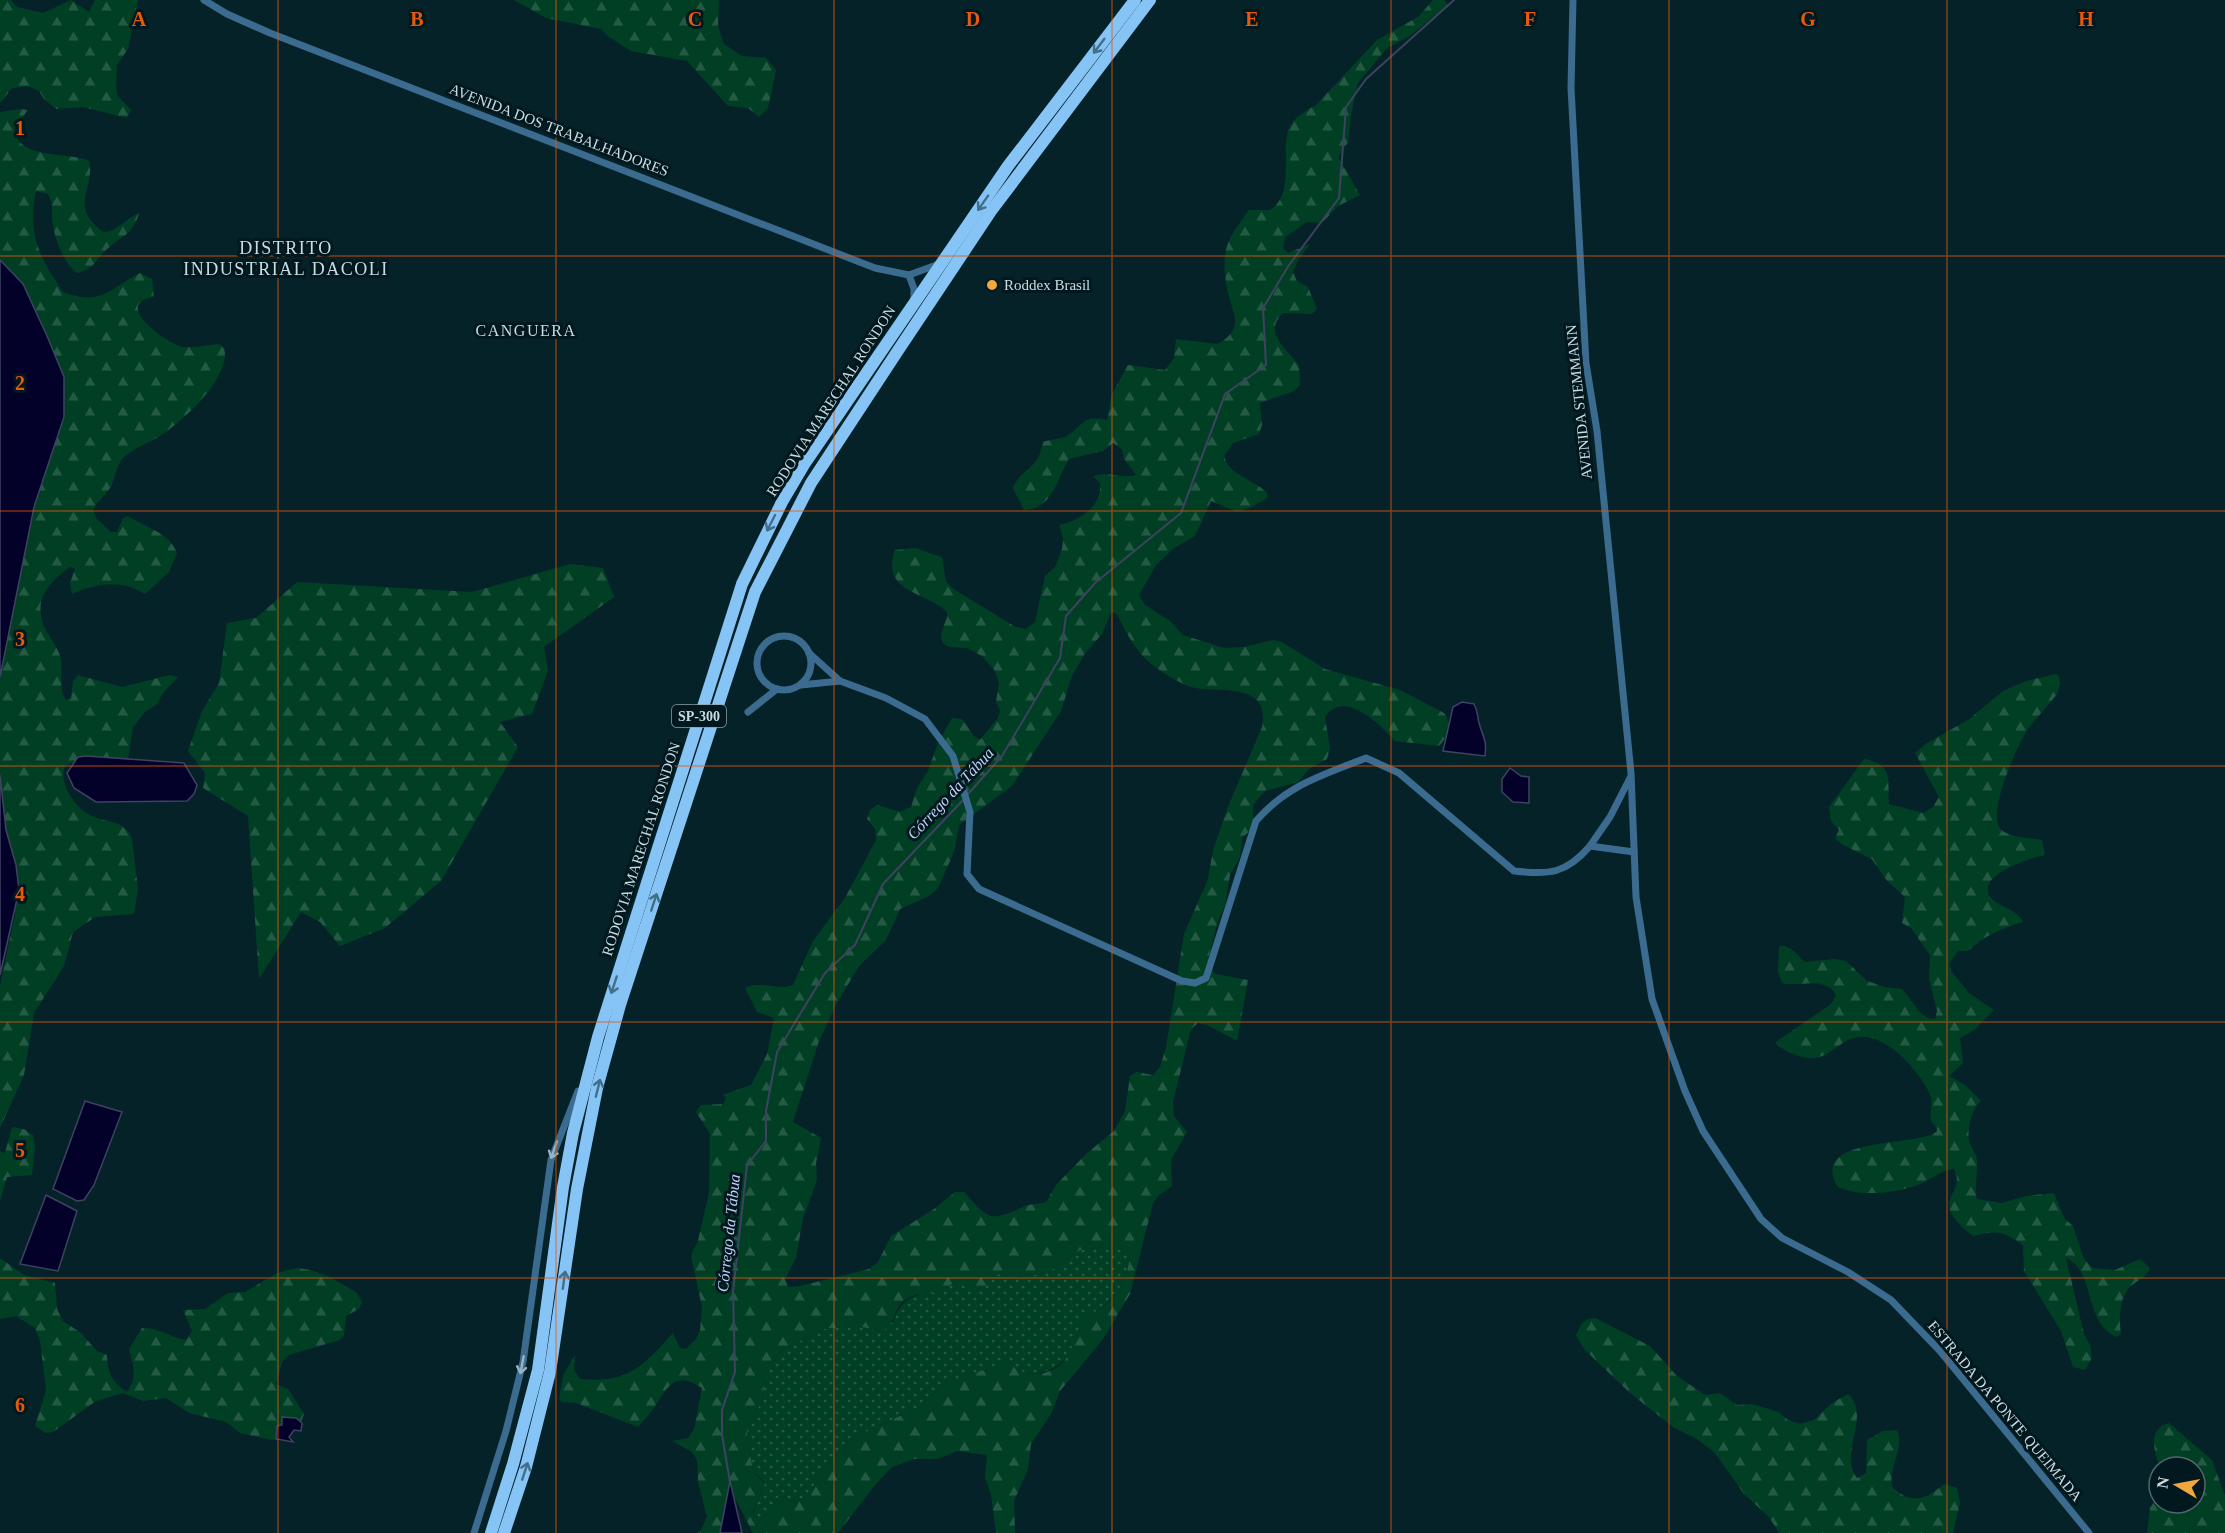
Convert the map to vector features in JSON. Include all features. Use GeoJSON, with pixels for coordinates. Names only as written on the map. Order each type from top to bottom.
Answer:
{"type":"FeatureCollection","features":[{"type":"Feature","properties":{"kind":"highway","name":"RODOVIA MARECHAL RONDON"},"geometry":{"type":"LineString","coordinates":[[491,1533],[519,1445],[538,1370],[563,1187],[573,1133],[598,1037],[742,584],[782,502],[805,463],[1008,166],[1135,0]]}},
{"type":"Feature","properties":{"kind":"highway","name":"RODOVIA MARECHAL RONDON"},"geometry":{"type":"LineString","coordinates":[[504,1533],[537,1430],[550,1372],[577,1189],[597,1089],[628,982],[755,592],[811,483],[991,211],[1150,0]]}},
{"type":"Feature","properties":{"kind":"street","name":"AVENIDA DOS TRABALHADORES"},"geometry":{"type":"LineString","coordinates":[[204,0],[227,14],[280,37],[875,268],[909,275]]}},
{"type":"Feature","properties":{"kind":"street","name":"AVENIDA STEMMANN"},"geometry":{"type":"LineString","coordinates":[[1573,0],[1570,88],[1586,363],[1597,430],[1632,800]]}},
{"type":"Feature","properties":{"kind":"street"},"geometry":{"type":"LineString","coordinates":[[913,304],[914,289],[909,275],[941,263]]}},
{"type":"Feature","properties":{"kind":"street"},"geometry":{"type":"LineString","coordinates":[[840,681],[801,685],[785,690],[777,689],[763,680],[759,673],[759,654],[763,646],[779,636],[798,639],[840,681],[886,698],[925,719],[953,756],[970,812],[967,874],[979,889],[1182,981],[1196,983],[1206,978],[1256,821],[1274,801],[1302,784],[1366,758],[1399,773],[1514,872],[1539,874],[1557,872],[1577,860],[1610,817],[1631,776]]}},
{"type":"Feature","properties":{"kind":"street"},"geometry":{"type":"LineString","coordinates":[[801,685],[810,671],[810,653]]}},
{"type":"Feature","properties":{"kind":"street"},"geometry":{"type":"LineString","coordinates":[[748,712],[777,689]]}},
{"type":"Feature","properties":{"kind":"street","name":"ESTRADA DA PONTE QUEIMADA"},"geometry":{"type":"LineString","coordinates":[[1632,800],[1636,897],[1652,999],[1685,1091],[1703,1131],[1723,1164],[1761,1219],[1782,1238],[1848,1272],[1891,1300],[1940,1351],[2089,1533]]}},
{"type":"Feature","properties":{"kind":"street"},"geometry":{"type":"LineString","coordinates":[[1590,846],[1634,852]]}},
{"type":"Feature","properties":{"kind":"street"},"geometry":{"type":"LineString","coordinates":[[474,1533],[506,1431],[523,1362],[551,1160],[598,1037]]}},
{"type":"Feature","properties":{"kind":"green space"},"geometry":{"type":"Polygon","coordinates":[[[0,0],[11,0],[17,7],[43,13],[71,0],[89,12],[95,0],[138,0],[128,49],[117,65],[118,96],[131,110],[127,118],[83,107],[56,109],[44,99],[39,91],[28,86],[12,88],[0,103],[0,0]]]}},
{"type":"Feature","properties":{"kind":"green space"},"geometry":{"type":"Polygon","coordinates":[[[514,0],[719,0],[718,26],[724,44],[742,56],[766,58],[776,70],[768,108],[759,117],[748,108],[728,106],[687,61],[631,51],[601,29],[546,18],[514,0]]]}},
{"type":"Feature","properties":{"kind":"green space"},"geometry":{"type":"Polygon","coordinates":[[[1433,0],[1444,0],[1448,5],[1410,36],[1387,48],[1358,83],[1348,142],[1338,157],[1360,195],[1338,206],[1322,223],[1307,222],[1285,237],[1283,248],[1288,253],[1310,244],[1298,260],[1293,272],[1297,281],[1308,287],[1317,309],[1312,314],[1283,313],[1277,320],[1275,328],[1279,341],[1299,366],[1300,385],[1294,391],[1260,403],[1262,425],[1259,434],[1233,443],[1224,456],[1236,473],[1262,488],[1267,493],[1267,498],[1237,512],[1211,501],[1195,536],[1174,548],[1156,565],[1139,595],[1145,605],[1170,621],[1183,635],[1224,648],[1244,647],[1273,640],[1282,642],[1325,669],[1400,690],[1444,713],[1449,726],[1447,735],[1439,746],[1395,741],[1381,726],[1362,712],[1342,706],[1333,709],[1325,717],[1330,749],[1327,759],[1310,768],[1298,782],[1265,791],[1253,805],[1253,828],[1242,838],[1240,857],[1230,875],[1225,905],[1218,921],[1207,964],[1215,974],[1248,980],[1237,1041],[1207,1025],[1198,1023],[1191,1029],[1173,1102],[1174,1116],[1187,1132],[1171,1160],[1172,1186],[1158,1196],[1153,1203],[1130,1294],[1103,1339],[1060,1391],[1051,1414],[1031,1444],[1028,1469],[1014,1501],[1015,1533],[996,1533],[991,1495],[985,1477],[987,1455],[957,1451],[938,1459],[914,1459],[892,1467],[838,1533],[753,1533],[735,1498],[729,1533],[696,1533],[701,1530],[707,1517],[698,1482],[697,1460],[692,1452],[672,1441],[688,1438],[694,1429],[702,1388],[685,1380],[673,1383],[638,1427],[576,1403],[562,1402],[559,1399],[563,1376],[575,1355],[574,1370],[580,1379],[611,1379],[643,1363],[673,1333],[680,1348],[686,1349],[696,1339],[700,1330],[702,1307],[691,1256],[698,1240],[709,1193],[710,1134],[696,1112],[701,1105],[723,1104],[726,1098],[723,1095],[751,1085],[767,1054],[774,1018],[757,1012],[745,988],[757,985],[787,987],[793,985],[813,941],[845,898],[876,840],[875,829],[867,819],[870,810],[877,805],[900,812],[911,807],[917,788],[928,771],[938,743],[952,718],[962,719],[974,736],[980,740],[998,718],[1000,711],[996,701],[999,684],[995,671],[982,656],[967,648],[949,647],[943,643],[941,635],[947,612],[899,583],[894,575],[892,564],[895,550],[915,548],[942,557],[946,582],[955,590],[1014,626],[1026,629],[1035,622],[1045,576],[1055,567],[1062,549],[1063,538],[1059,525],[1074,520],[1088,512],[1093,506],[1100,492],[1100,483],[1093,476],[1136,475],[1124,459],[1122,449],[1113,443],[1103,451],[1069,459],[1048,499],[1034,508],[1024,510],[1013,488],[1017,481],[1034,464],[1043,442],[1067,436],[1088,420],[1107,420],[1112,394],[1128,365],[1165,370],[1174,358],[1176,339],[1218,344],[1233,331],[1235,317],[1226,280],[1226,249],[1234,231],[1249,210],[1270,210],[1278,203],[1283,193],[1287,134],[1292,122],[1316,105],[1377,40],[1418,17],[1433,0]],[[1111,612],[1102,634],[1084,655],[1072,676],[1061,711],[1012,786],[959,825],[954,852],[938,888],[929,896],[900,909],[886,940],[859,966],[837,1003],[819,1041],[793,1122],[821,1138],[816,1163],[817,1180],[803,1218],[796,1258],[785,1279],[788,1287],[869,1269],[878,1262],[891,1236],[934,1209],[955,1192],[964,1192],[990,1216],[1003,1215],[1026,1206],[1046,1202],[1056,1185],[1086,1154],[1114,1131],[1125,1111],[1130,1076],[1137,1072],[1153,1075],[1160,1067],[1166,1047],[1184,934],[1208,879],[1213,850],[1227,809],[1262,727],[1263,712],[1258,702],[1251,696],[1228,690],[1191,687],[1151,664],[1129,637],[1117,614],[1111,612]],[[1114,1246],[1080,1250],[1053,1269],[1039,1274],[1017,1277],[997,1274],[989,1284],[979,1289],[955,1282],[939,1292],[917,1295],[905,1300],[883,1331],[856,1326],[821,1329],[781,1352],[767,1370],[761,1403],[746,1427],[753,1471],[765,1484],[753,1511],[753,1518],[758,1521],[770,1512],[779,1495],[795,1502],[806,1497],[828,1464],[851,1439],[917,1408],[943,1385],[1005,1362],[1031,1374],[1047,1372],[1061,1364],[1070,1353],[1082,1322],[1106,1305],[1120,1288],[1128,1265],[1129,1251],[1114,1246]]]}},
{"type":"Feature","properties":{"kind":"green space"},"geometry":{"type":"Polygon","coordinates":[[[28,110],[14,129],[18,139],[25,146],[34,151],[89,161],[85,209],[98,228],[104,232],[110,231],[139,213],[134,226],[126,235],[105,251],[91,267],[77,273],[63,256],[56,239],[48,194],[36,191],[33,220],[37,244],[47,267],[63,292],[76,296],[96,297],[140,273],[152,279],[154,297],[143,301],[138,306],[139,313],[152,329],[177,345],[192,347],[219,344],[224,347],[225,358],[214,383],[194,408],[163,434],[123,458],[118,465],[110,488],[93,510],[96,518],[111,532],[117,532],[123,518],[128,516],[163,535],[177,553],[169,572],[145,594],[127,586],[109,584],[90,587],[72,594],[70,583],[75,569],[70,567],[54,581],[43,596],[41,613],[43,623],[60,656],[62,690],[66,700],[71,699],[73,681],[78,675],[122,687],[170,675],[178,677],[163,693],[157,704],[145,712],[133,727],[128,760],[71,763],[65,766],[64,779],[73,800],[88,814],[119,824],[129,832],[132,839],[138,889],[134,914],[95,917],[73,932],[64,966],[34,1013],[24,1075],[0,1128],[0,986],[15,915],[15,891],[0,810],[0,112],[28,110]]]}},
{"type":"Feature","properties":{"kind":"green space"},"geometry":{"type":"Polygon","coordinates":[[[570,564],[603,568],[614,597],[544,647],[548,671],[532,714],[500,722],[518,747],[441,881],[385,928],[340,946],[320,922],[301,912],[259,979],[248,816],[203,788],[205,773],[188,751],[202,711],[219,683],[227,623],[256,618],[297,582],[472,592],[570,564]]]}},
{"type":"Feature","properties":{"kind":"green space"},"geometry":{"type":"Polygon","coordinates":[[[2055,674],[2059,676],[2060,684],[2057,694],[2030,726],[2019,746],[2001,791],[1997,818],[1999,827],[2006,833],[2042,840],[2045,855],[2005,870],[1995,876],[1989,884],[1988,892],[1993,900],[2014,912],[2023,922],[1994,933],[1968,951],[1958,951],[1949,964],[1951,971],[1969,993],[1994,1010],[1974,1030],[1960,1038],[1963,1063],[1949,1076],[1965,1085],[1981,1101],[1973,1113],[1969,1130],[1970,1143],[1977,1158],[1977,1199],[2002,1203],[2026,1196],[2054,1193],[2064,1218],[2073,1226],[2084,1259],[2093,1268],[2115,1270],[2140,1259],[2149,1267],[2147,1274],[2126,1292],[2120,1316],[2121,1334],[2116,1337],[2098,1320],[2082,1274],[2075,1264],[2066,1258],[2084,1334],[2090,1345],[2092,1358],[2085,1370],[2073,1367],[2061,1331],[2024,1271],[2023,1245],[2000,1233],[1973,1236],[1951,1213],[1950,1198],[1957,1178],[1954,1169],[1920,1184],[1890,1192],[1855,1192],[1837,1186],[1833,1169],[1839,1158],[1852,1150],[1927,1136],[1937,1131],[1931,1118],[1931,1097],[1914,1069],[1886,1044],[1866,1037],[1854,1038],[1829,1053],[1810,1058],[1796,1055],[1778,1046],[1776,1042],[1831,1004],[1836,995],[1825,985],[1782,983],[1778,972],[1779,946],[1790,948],[1805,962],[1834,959],[1846,961],[1867,981],[1885,987],[1902,989],[1921,1013],[1935,1019],[1937,1011],[1929,979],[1930,955],[1911,928],[1902,923],[1905,897],[1887,881],[1872,859],[1843,845],[1835,838],[1839,830],[1831,821],[1829,807],[1864,759],[1881,765],[1885,770],[1889,804],[1923,813],[1933,807],[1939,797],[1915,753],[1927,743],[1968,720],[2003,691],[2026,681],[2055,674]]]}},
{"type":"Feature","properties":{"kind":"green space"},"geometry":{"type":"Polygon","coordinates":[[[12,1127],[24,1129],[33,1135],[35,1147],[32,1175],[7,1177],[0,1201],[0,1151],[5,1153],[12,1127]]]}},
{"type":"Feature","properties":{"kind":"green space"},"geometry":{"type":"Polygon","coordinates":[[[1114,1246],[1129,1251],[1128,1265],[1123,1280],[1111,1300],[1083,1322],[1074,1347],[1061,1362],[1053,1368],[1035,1374],[1017,1370],[1010,1363],[943,1385],[917,1408],[851,1439],[828,1464],[806,1497],[795,1502],[779,1495],[770,1512],[758,1521],[753,1519],[764,1481],[753,1471],[746,1427],[761,1403],[767,1370],[781,1352],[821,1329],[856,1326],[875,1330],[893,1322],[904,1303],[911,1298],[936,1291],[955,1282],[982,1286],[997,1274],[1017,1277],[1039,1274],[1053,1269],[1080,1250],[1114,1246]]]}},
{"type":"Feature","properties":{"kind":"green space"},"geometry":{"type":"Polygon","coordinates":[[[0,1258],[24,1275],[55,1283],[57,1309],[63,1321],[81,1333],[97,1351],[107,1355],[111,1376],[127,1392],[134,1376],[129,1349],[142,1328],[155,1329],[186,1340],[192,1331],[183,1310],[205,1309],[228,1293],[245,1292],[277,1273],[297,1268],[311,1270],[332,1278],[357,1293],[362,1302],[359,1309],[346,1316],[344,1335],[340,1340],[289,1355],[282,1362],[276,1384],[288,1389],[304,1414],[301,1422],[288,1437],[272,1440],[240,1433],[226,1422],[189,1413],[166,1398],[143,1401],[123,1393],[96,1401],[53,1432],[46,1433],[35,1426],[46,1390],[40,1341],[35,1328],[16,1316],[0,1319],[0,1258]]]}},
{"type":"Feature","properties":{"kind":"green space"},"geometry":{"type":"Polygon","coordinates":[[[1595,1318],[1650,1346],[1677,1376],[1705,1395],[1720,1393],[1737,1405],[1752,1404],[1779,1412],[1788,1420],[1800,1424],[1814,1420],[1832,1403],[1848,1394],[1857,1412],[1851,1457],[1852,1468],[1857,1478],[1866,1473],[1867,1440],[1883,1431],[1897,1430],[1899,1444],[1892,1473],[1893,1488],[1907,1497],[1919,1498],[1931,1494],[1944,1484],[1957,1488],[1960,1503],[1953,1533],[1779,1533],[1769,1517],[1744,1494],[1715,1453],[1697,1439],[1673,1427],[1630,1393],[1584,1349],[1576,1335],[1582,1323],[1595,1318]]]}},
{"type":"Feature","properties":{"kind":"green space"},"geometry":{"type":"Polygon","coordinates":[[[2169,1423],[2206,1455],[2156,1455],[2155,1435],[2162,1426],[2169,1423]]]}},
{"type":"Feature","properties":{"kind":"green space"},"geometry":{"type":"Polygon","coordinates":[[[2207,1456],[2212,1460],[2225,1496],[2225,1533],[2147,1533],[2149,1515],[2207,1515],[2207,1456]]]}},
{"type":"Feature","properties":{"kind":"shaded area"},"geometry":{"type":"Polygon","coordinates":[[[0,260],[23,284],[64,377],[64,417],[34,507],[0,677],[0,260]]]}},
{"type":"Feature","properties":{"kind":"shaded area"},"geometry":{"type":"Polygon","coordinates":[[[1462,702],[1475,706],[1485,742],[1485,756],[1443,751],[1453,707],[1462,702]]]}},
{"type":"Feature","properties":{"kind":"shaded area"},"geometry":{"type":"Polygon","coordinates":[[[78,757],[184,763],[197,785],[194,794],[187,801],[96,802],[74,788],[67,773],[78,757]]]}},
{"type":"Feature","properties":{"kind":"shaded area"},"geometry":{"type":"Polygon","coordinates":[[[1510,768],[1521,776],[1529,777],[1529,803],[1513,802],[1502,792],[1502,779],[1510,768]]]}},
{"type":"Feature","properties":{"kind":"shaded area"},"geometry":{"type":"Polygon","coordinates":[[[0,775],[6,830],[16,865],[19,890],[0,975],[0,775]]]}},
{"type":"Feature","properties":{"kind":"shaded area"},"geometry":{"type":"Polygon","coordinates":[[[85,1101],[122,1112],[94,1185],[84,1200],[77,1201],[53,1189],[85,1101]]]}},
{"type":"Feature","properties":{"kind":"shaded area"},"geometry":{"type":"Polygon","coordinates":[[[46,1195],[77,1211],[58,1271],[20,1264],[46,1195]]]}},
{"type":"Feature","properties":{"kind":"shaded area"},"geometry":{"type":"Polygon","coordinates":[[[282,1417],[296,1418],[302,1423],[301,1431],[294,1430],[289,1437],[293,1442],[276,1439],[277,1426],[282,1425],[282,1417]]]}},
{"type":"Feature","properties":{"kind":"shaded area"},"geometry":{"type":"Polygon","coordinates":[[[730,1481],[742,1533],[720,1533],[730,1481]]]}},
{"type":"Feature","properties":{"kind":"waterway","name":"Córrego da Tábua"},"geometry":{"type":"LineString","coordinates":[[968,794],[1002,756],[1060,658],[1066,616],[1095,583],[1181,513],[1225,394],[1266,365],[1263,308],[1289,265],[1339,198],[1346,107],[1366,79],[1454,0]]}},
{"type":"Feature","properties":{"kind":"waterway","name":"Córrego da Tábua"},"geometry":{"type":"LineString","coordinates":[[730,1482],[722,1435],[722,1410],[735,1372],[733,1292],[747,1165],[766,1141],[766,1111],[777,1052],[825,973],[855,945],[883,884],[964,799]]}},
{"type":"Feature","properties":{"kind":"place","name":"Roddex Brasil"},"geometry":{"type":"Point","coordinates":[992,285]}},
{"type":"Feature","properties":{"kind":"district","name":"DISTRITO INDUSTRIAL DACOLI"},"geometry":{"type":"Point","coordinates":[286,258]}},
{"type":"Feature","properties":{"kind":"district","name":"CANGUERA"},"geometry":{"type":"Point","coordinates":[526,330]}}]}
